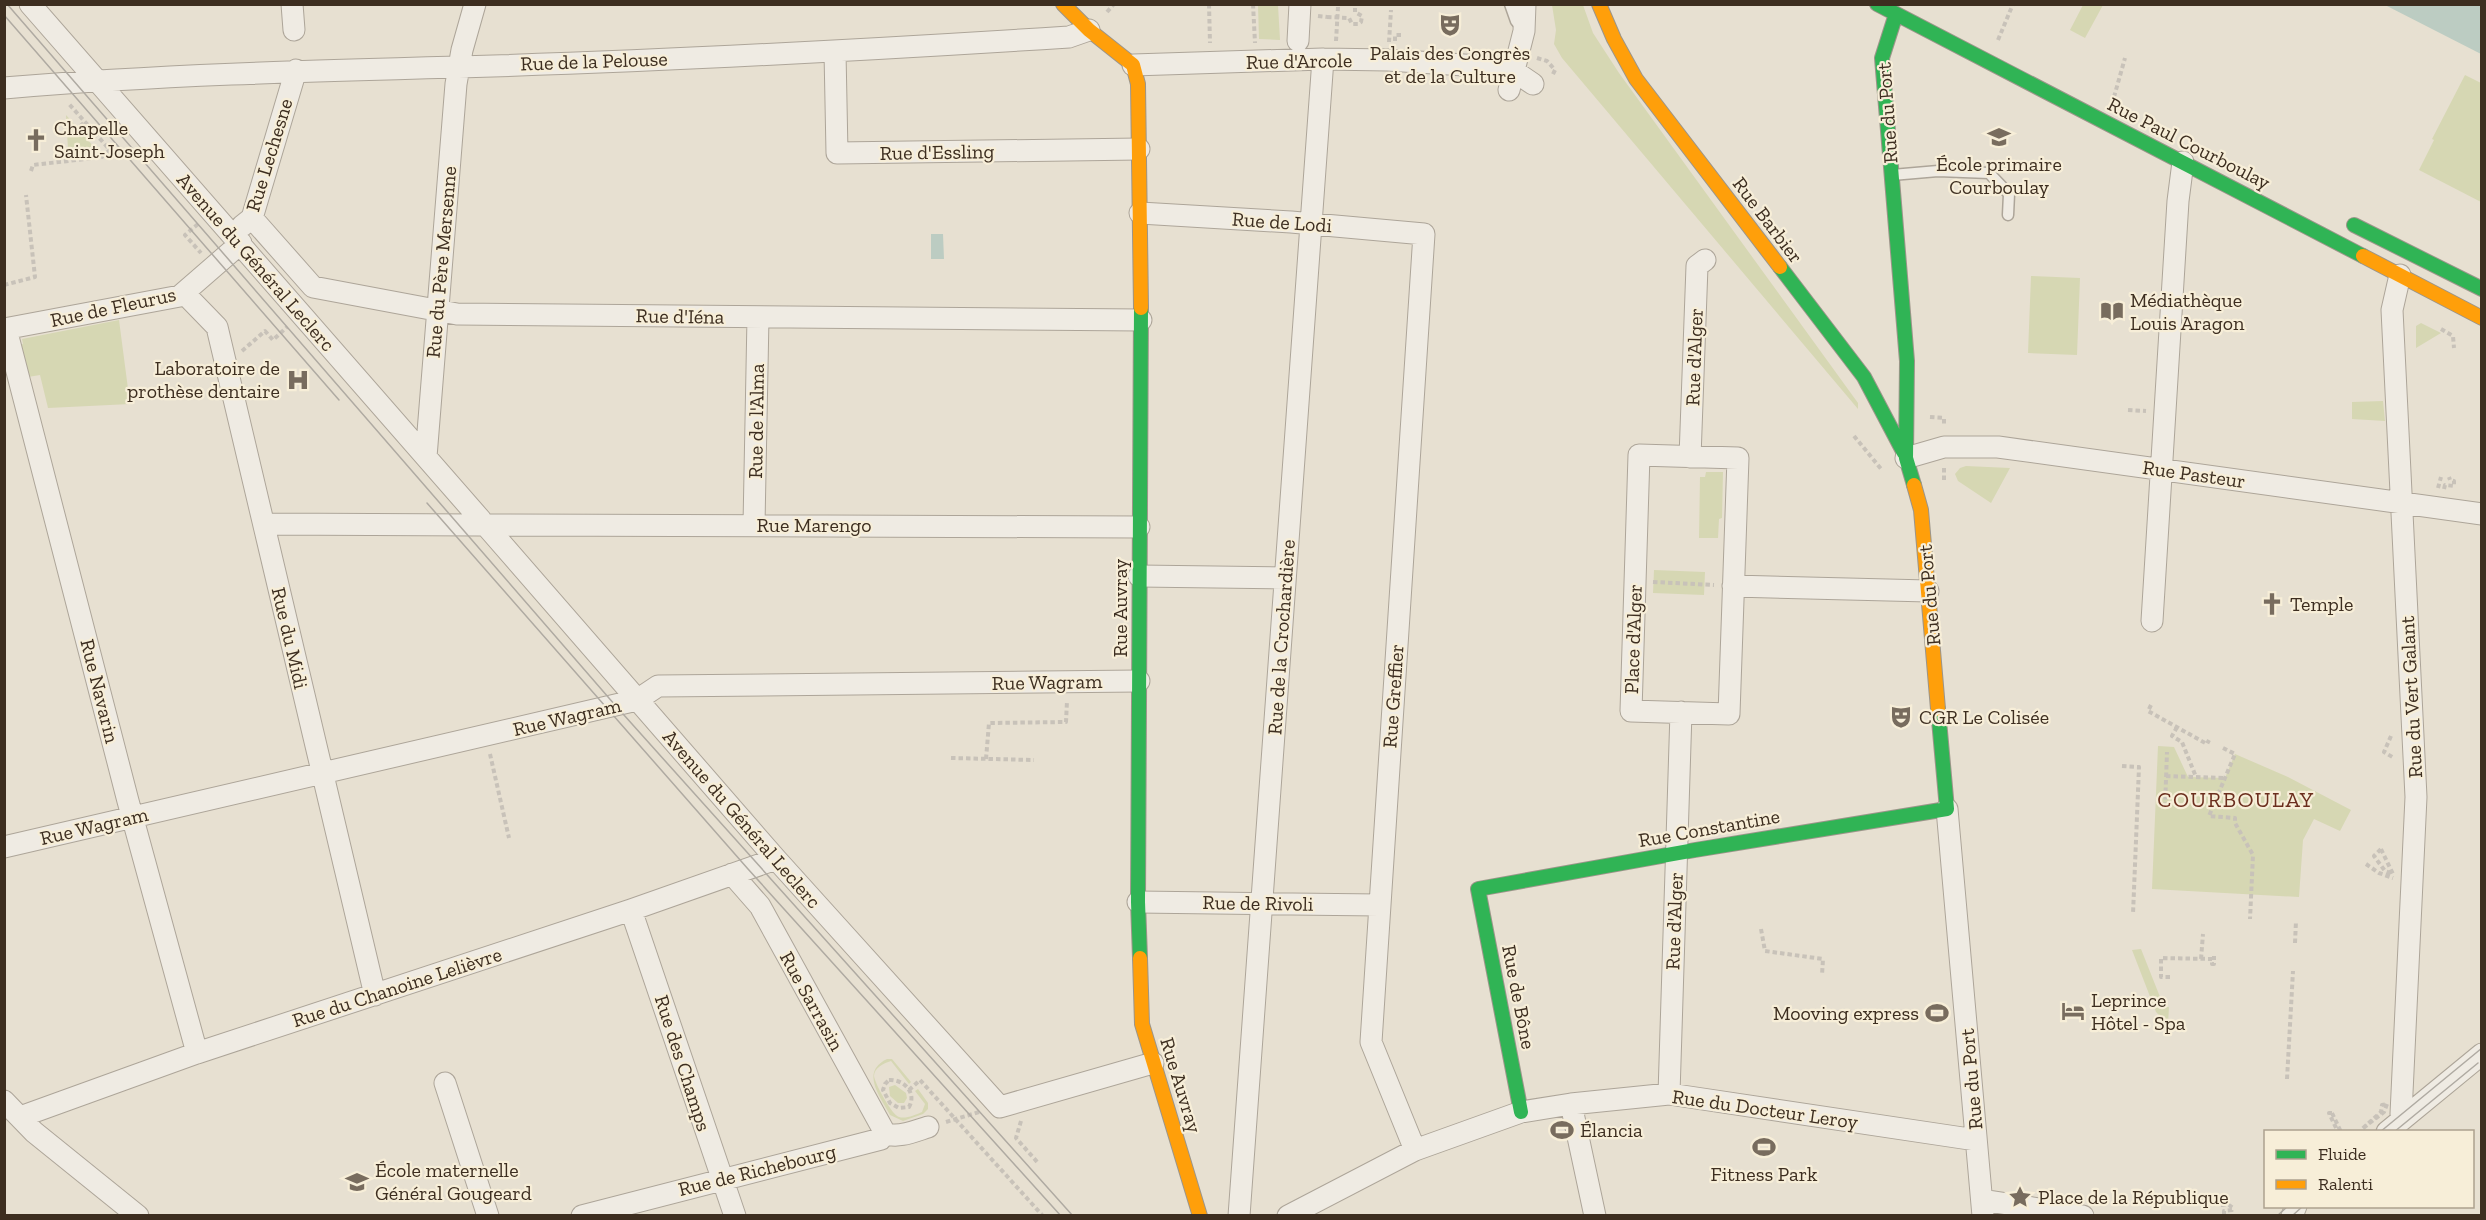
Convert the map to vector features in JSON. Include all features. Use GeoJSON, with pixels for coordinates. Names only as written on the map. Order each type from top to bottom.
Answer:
{"type":"FeatureCollection","features":[{"type":"Feature","properties":{"kind":"street","name":"Avenue du Général Leclerc"},"geometry":{"type":"LineString","coordinates":[[30,4],[776,859],[1000,1107],[1154,1063]]}},
{"type":"Feature","properties":{"kind":"street"},"geometry":{"type":"LineString","coordinates":[[292,4],[294,30]]}},
{"type":"Feature","properties":{"kind":"street","name":"Rue du Père Mersenne"},"geometry":{"type":"LineString","coordinates":[[426,457],[458,67],[475,4]]}},
{"type":"Feature","properties":{"kind":"street"},"geometry":{"type":"LineString","coordinates":[[1063,4],[1135,74]]}},
{"type":"Feature","properties":{"kind":"street"},"geometry":{"type":"LineString","coordinates":[[1298,41],[1300,4]]}},
{"type":"Feature","properties":{"kind":"street"},"geometry":{"type":"LineString","coordinates":[[1512,80],[1524,31],[1525,4]]}},
{"type":"Feature","properties":{"kind":"street","name":"Rue Barbier"},"geometry":{"type":"LineString","coordinates":[[1599,4],[1614,39],[1636,79],[1864,377],[1906,459]]}},
{"type":"Feature","properties":{"kind":"street","name":"Rue Paul Courboulay"},"geometry":{"type":"LineString","coordinates":[[1877,4],[2481,318]]}},
{"type":"Feature","properties":{"kind":"street","name":"Rue du Port"},"geometry":{"type":"LineString","coordinates":[[1896,14],[1882,58],[1907,361],[1906,459],[1921,510],[1981,1198]]}},
{"type":"Feature","properties":{"kind":"street","name":"Rue de la Pelouse"},"geometry":{"type":"LineString","coordinates":[[4,88],[296,70],[458,67],[835,52],[1069,36],[1089,30]]}},
{"type":"Feature","properties":{"kind":"street","name":"Rue d'Essling"},"geometry":{"type":"LineString","coordinates":[[835,52],[837,153],[1139,149]]}},
{"type":"Feature","properties":{"kind":"street","name":"Rue d'Arcole"},"geometry":{"type":"LineString","coordinates":[[1135,74],[1211,63],[1322,68],[1467,65],[1512,80],[1533,84]]}},
{"type":"Feature","properties":{"kind":"street","name":"Rue de la Crochardière"},"geometry":{"type":"LineString","coordinates":[[1239,1215],[1322,68]]}},
{"type":"Feature","properties":{"kind":"street","name":"Rue Lechesne"},"geometry":{"type":"LineString","coordinates":[[237,239],[252,218],[296,70]]}},
{"type":"Feature","properties":{"kind":"street","name":"Rue Auvray"},"geometry":{"type":"LineString","coordinates":[[1135,74],[1139,149],[1141,320],[1138,902],[1142,1024],[1200,1215]]}},
{"type":"Feature","properties":{"kind":"street"},"geometry":{"type":"LineString","coordinates":[[2152,621],[2178,201],[2183,162]]}},
{"type":"Feature","properties":{"kind":"street","name":"Rue de Lodi"},"geometry":{"type":"LineString","coordinates":[[1140,213],[1311,223],[1424,234]]}},
{"type":"Feature","properties":{"kind":"street","name":"Rue d'Iéna"},"geometry":{"type":"LineString","coordinates":[[252,218],[313,287],[457,314],[1141,320]]}},
{"type":"Feature","properties":{"kind":"street"},"geometry":{"type":"LineString","coordinates":[[2339,218],[2481,289]]}},
{"type":"Feature","properties":{"kind":"street","name":"Rue Greffier"},"geometry":{"type":"LineString","coordinates":[[1415,1150],[1371,1042],[1424,234]]}},
{"type":"Feature","properties":{"kind":"street","name":"Rue de Fleurus"},"geometry":{"type":"LineString","coordinates":[[5,329],[173,298],[184,293],[237,239]]}},
{"type":"Feature","properties":{"kind":"street"},"geometry":{"type":"LineString","coordinates":[[2400,275],[2410,253]]}},
{"type":"Feature","properties":{"kind":"street","name":"Rue d'Alger"},"geometry":{"type":"LineString","coordinates":[[1690,457],[1701,263]]}},
{"type":"Feature","properties":{"kind":"street","name":"Rue du Vert Galant"},"geometry":{"type":"LineString","coordinates":[[2395,1125],[2401,1114],[2416,797],[2392,310],[2400,275]]}},
{"type":"Feature","properties":{"kind":"street","name":"Rue du Midi"},"geometry":{"type":"LineString","coordinates":[[184,293],[217,327],[375,995]]}},
{"type":"Feature","properties":{"kind":"street","name":"Rue de l'Alma"},"geometry":{"type":"LineString","coordinates":[[754,525],[758,317]]}},
{"type":"Feature","properties":{"kind":"street","name":"Rue Navarin"},"geometry":{"type":"LineString","coordinates":[[5,329],[132,817],[197,1053]]}},
{"type":"Feature","properties":{"kind":"street","name":"Rue Pasteur"},"geometry":{"type":"LineString","coordinates":[[1906,459],[1944,447],[1998,447],[2481,514]]}},
{"type":"Feature","properties":{"kind":"street","name":"Place d'Alger"},"geometry":{"type":"LineString","coordinates":[[1639,455],[1690,457],[1738,458],[1729,714],[1630,711],[1639,455]]}},
{"type":"Feature","properties":{"kind":"street","name":"Rue Marengo"},"geometry":{"type":"LineString","coordinates":[[264,524],[1139,527]]}},
{"type":"Feature","properties":{"kind":"street"},"geometry":{"type":"LineString","coordinates":[[1139,576],[1285,578]]}},
{"type":"Feature","properties":{"kind":"street"},"geometry":{"type":"LineString","coordinates":[[1733,586],[1928,591]]}},
{"type":"Feature","properties":{"kind":"street","name":"Rue Wagram"},"geometry":{"type":"LineString","coordinates":[[4,847],[637,700],[658,686],[1139,681]]}},
{"type":"Feature","properties":{"kind":"street","name":"Rue d'Alger"},"geometry":{"type":"LineString","coordinates":[[1669,1094],[1681,712]]}},
{"type":"Feature","properties":{"kind":"street","name":"Rue Constantine"},"geometry":{"type":"LineString","coordinates":[[1479,889],[1677,853],[1947,809]]}},
{"type":"Feature","properties":{"kind":"street","name":"Rue du Chanoine Lelièvre"},"geometry":{"type":"LineString","coordinates":[[20,1117],[197,1053],[632,910],[776,859]]}},
{"type":"Feature","properties":{"kind":"street","name":"Rue Sarrasin"},"geometry":{"type":"LineString","coordinates":[[732,874],[760,906],[885,1133]]}},
{"type":"Feature","properties":{"kind":"street","name":"Rue de Bône"},"geometry":{"type":"LineString","coordinates":[[1479,889],[1521,1112]]}},
{"type":"Feature","properties":{"kind":"street","name":"Rue de Rivoli"},"geometry":{"type":"LineString","coordinates":[[1138,902],[1379,905]]}},
{"type":"Feature","properties":{"kind":"street","name":"Rue des Champs"},"geometry":{"type":"LineString","coordinates":[[632,910],[735,1215]]}},
{"type":"Feature","properties":{"kind":"street"},"geometry":{"type":"LineString","coordinates":[[2395,1125],[2481,1054]]}},
{"type":"Feature","properties":{"kind":"street"},"geometry":{"type":"LineString","coordinates":[[445,1083],[488,1215]]}},
{"type":"Feature","properties":{"kind":"street","name":"Rue du Docteur Leroy"},"geometry":{"type":"LineString","coordinates":[[1288,1215],[1415,1150],[1521,1112],[1571,1104],[1669,1094],[1976,1140]]}},
{"type":"Feature","properties":{"kind":"street"},"geometry":{"type":"LineString","coordinates":[[4,1101],[34,1132],[138,1215]]}},
{"type":"Feature","properties":{"kind":"street"},"geometry":{"type":"LineString","coordinates":[[1571,1104],[1595,1215]]}},
{"type":"Feature","properties":{"kind":"street","name":"Rue de Richebourg"},"geometry":{"type":"LineString","coordinates":[[582,1215],[882,1139],[885,1133],[899,1135],[928,1127]]}},
{"type":"Feature","properties":{"kind":"street"},"geometry":{"type":"LineString","coordinates":[[1981,1198],[2083,1215]]}},
{"type":"Feature","properties":{"kind":"street","name":"Rue Auvray"},"geometry":{"type":"LineString","coordinates":[[1194,1215],[1195,1201]]}},
{"type":"Feature","properties":{"kind":"lane"},"geometry":{"type":"LineString","coordinates":[[1510,4],[1516,21],[1524,31]]}},
{"type":"Feature","properties":{"kind":"lane"},"geometry":{"type":"LineString","coordinates":[[1891,175],[1938,171],[1989,173],[2009,194],[2008,215]]}},
{"type":"Feature","properties":{"kind":"path"},"geometry":{"type":"LineString","coordinates":[[1209,4],[1211,63]]}},
{"type":"Feature","properties":{"kind":"path"},"geometry":{"type":"LineString","coordinates":[[1253,4],[1255,40]]}},
{"type":"Feature","properties":{"kind":"path"},"geometry":{"type":"LineString","coordinates":[[1997,43],[2013,4]]}},
{"type":"Feature","properties":{"kind":"path"},"geometry":{"type":"LineString","coordinates":[[1336,32],[1338,7]]}},
{"type":"Feature","properties":{"kind":"path"},"geometry":{"type":"LineString","coordinates":[[1327,17],[1350,18],[1352,24],[1358,24],[1362,18],[1359,13],[1355,12],[1355,8]]}},
{"type":"Feature","properties":{"kind":"path"},"geometry":{"type":"LineString","coordinates":[[1391,10],[1392,35],[1403,35]]}},
{"type":"Feature","properties":{"kind":"path"},"geometry":{"type":"LineString","coordinates":[[2112,102],[2125,58]]}},
{"type":"Feature","properties":{"kind":"path"},"geometry":{"type":"LineString","coordinates":[[31,171],[33,165],[102,157],[110,150],[52,85]]}},
{"type":"Feature","properties":{"kind":"path"},"geometry":{"type":"LineString","coordinates":[[67,132],[75,131],[85,122]]}},
{"type":"Feature","properties":{"kind":"path"},"geometry":{"type":"LineString","coordinates":[[4,285],[35,277],[26,195]]}},
{"type":"Feature","properties":{"kind":"path"},"geometry":{"type":"LineString","coordinates":[[265,331],[273,340]]}},
{"type":"Feature","properties":{"kind":"path"},"geometry":{"type":"LineString","coordinates":[[2453,336],[2454,348]]}},
{"type":"Feature","properties":{"kind":"path"},"geometry":{"type":"LineString","coordinates":[[2128,410],[2146,411]]}},
{"type":"Feature","properties":{"kind":"path"},"geometry":{"type":"LineString","coordinates":[[1944,464],[1944,480]]}},
{"type":"Feature","properties":{"kind":"path"},"geometry":{"type":"LineString","coordinates":[[2438,491],[2441,477]]}},
{"type":"Feature","properties":{"kind":"path"},"geometry":{"type":"LineString","coordinates":[[1635,581],[1733,586]]}},
{"type":"Feature","properties":{"kind":"path"},"geometry":{"type":"LineString","coordinates":[[986,759],[989,723],[1066,722],[1067,682]]}},
{"type":"Feature","properties":{"kind":"path"},"geometry":{"type":"LineString","coordinates":[[2151,705],[2148,711],[2207,744],[2209,740]]}},
{"type":"Feature","properties":{"kind":"path"},"geometry":{"type":"LineString","coordinates":[[2177,727],[2172,736],[2182,742],[2196,777]]}},
{"type":"Feature","properties":{"kind":"path"},"geometry":{"type":"LineString","coordinates":[[485,736],[509,838]]}},
{"type":"Feature","properties":{"kind":"path"},"geometry":{"type":"LineString","coordinates":[[2223,748],[2235,754],[2209,816],[2235,818],[2235,823],[2253,855],[2250,919]]}},
{"type":"Feature","properties":{"kind":"path"},"geometry":{"type":"LineString","coordinates":[[2165,807],[2167,752]]}},
{"type":"Feature","properties":{"kind":"path"},"geometry":{"type":"LineString","coordinates":[[951,758],[1034,760]]}},
{"type":"Feature","properties":{"kind":"path"},"geometry":{"type":"LineString","coordinates":[[2122,766],[2139,767],[2133,914]]}},
{"type":"Feature","properties":{"kind":"path"},"geometry":{"type":"LineString","coordinates":[[2166,776],[2225,778]]}},
{"type":"Feature","properties":{"kind":"path"},"geometry":{"type":"LineString","coordinates":[[2381,849],[2385,855],[2387,867],[2374,856],[2381,849]]}},
{"type":"Feature","properties":{"kind":"path"},"geometry":{"type":"LineString","coordinates":[[2374,871],[2385,855]]}},
{"type":"Feature","properties":{"kind":"path"},"geometry":{"type":"LineString","coordinates":[[2380,863],[2387,867]]}},
{"type":"Feature","properties":{"kind":"path"},"geometry":{"type":"LineString","coordinates":[[2366,864],[2374,871],[2388,877],[2412,879]]}},
{"type":"Feature","properties":{"kind":"path"},"geometry":{"type":"LineString","coordinates":[[2295,944],[2296,921]]}},
{"type":"Feature","properties":{"kind":"path"},"geometry":{"type":"LineString","coordinates":[[1761,929],[1765,951],[1823,959],[1822,975]]}},
{"type":"Feature","properties":{"kind":"path"},"geometry":{"type":"LineString","coordinates":[[2201,959],[2203,934]]}},
{"type":"Feature","properties":{"kind":"path"},"geometry":{"type":"LineString","coordinates":[[2170,977],[2161,977],[2161,958],[2212,959],[2212,964],[2214,964],[2214,956]]}},
{"type":"Feature","properties":{"kind":"path"},"geometry":{"type":"LineString","coordinates":[[2287,1079],[2295,972]]}},
{"type":"Feature","properties":{"kind":"path"},"geometry":{"type":"LineString","coordinates":[[890,1080],[899,1082],[909,1090],[912,1100],[910,1106],[904,1109],[890,1103],[883,1090],[885,1084],[890,1080]]}},
{"type":"Feature","properties":{"kind":"path"},"geometry":{"type":"LineString","coordinates":[[909,1090],[920,1080],[1043,1215]]}},
{"type":"Feature","properties":{"kind":"path"},"geometry":{"type":"LineString","coordinates":[[2335,1122],[2339,1130]]}},
{"type":"Feature","properties":{"kind":"path"},"geometry":{"type":"LineString","coordinates":[[1016,1138],[1039,1164]]}},
{"type":"Feature","properties":{"kind":"path"},"geometry":{"type":"LineString","coordinates":[[2221,1205],[2229,1205],[2233,1208],[2224,1211],[2224,1214]]}},
{"type":"Feature","properties":{"kind":"green space"},"geometry":{"type":"Polygon","coordinates":[[[1258,5],[1278,5],[1280,40],[1259,39],[1258,5]]]}},
{"type":"Feature","properties":{"kind":"green space"},"geometry":{"type":"Polygon","coordinates":[[[1552,5],[1583,5],[1593,33],[1619,73],[1858,403],[1858,409],[1562,58],[1554,44],[1556,30],[1552,5]]]}},
{"type":"Feature","properties":{"kind":"green space"},"geometry":{"type":"Polygon","coordinates":[[[2083,5],[2103,5],[2085,38],[2070,30],[2083,5]]]}},
{"type":"Feature","properties":{"kind":"green space"},"geometry":{"type":"Polygon","coordinates":[[[2465,75],[2481,83],[2481,202],[2419,170],[2434,140],[2432,139],[2465,75]]]}},
{"type":"Feature","properties":{"kind":"green space"},"geometry":{"type":"Polygon","coordinates":[[[66,115],[94,147],[68,149],[66,115]]]}},
{"type":"Feature","properties":{"kind":"green space"},"geometry":{"type":"Polygon","coordinates":[[[2031,276],[2080,278],[2077,355],[2028,353],[2031,276]]]}},
{"type":"Feature","properties":{"kind":"green space"},"geometry":{"type":"Polygon","coordinates":[[[119,320],[130,404],[48,408],[40,375],[28,377],[20,345],[23,344],[22,339],[119,320]]]}},
{"type":"Feature","properties":{"kind":"green space"},"geometry":{"type":"Polygon","coordinates":[[[2421,323],[2441,333],[2416,348],[2416,326],[2421,323]]]}},
{"type":"Feature","properties":{"kind":"green space"},"geometry":{"type":"Polygon","coordinates":[[[2383,401],[2385,421],[2352,419],[2352,402],[2383,401]]]}},
{"type":"Feature","properties":{"kind":"green space"},"geometry":{"type":"Polygon","coordinates":[[[1966,466],[2010,468],[1991,503],[1958,481],[1955,474],[1960,468],[1966,466]]]}},
{"type":"Feature","properties":{"kind":"green space"},"geometry":{"type":"Polygon","coordinates":[[[1706,472],[1723,472],[1722,518],[1719,519],[1718,538],[1699,538],[1700,477],[1705,477],[1706,472]]]}},
{"type":"Feature","properties":{"kind":"green space"},"geometry":{"type":"Polygon","coordinates":[[[1654,570],[1705,572],[1704,595],[1653,593],[1654,570]]]}},
{"type":"Feature","properties":{"kind":"green space"},"geometry":{"type":"Polygon","coordinates":[[[2158,746],[2174,747],[2188,777],[2225,778],[2235,754],[2288,777],[2351,810],[2340,831],[2314,819],[2303,840],[2299,897],[2152,889],[2158,746]]]}},
{"type":"Feature","properties":{"kind":"green space"},"geometry":{"type":"Polygon","coordinates":[[[2141,949],[2164,1007],[2169,1007],[2168,1024],[2156,1012],[2132,950],[2141,949]]]}},
{"type":"Feature","properties":{"kind":"green space"},"geometry":{"type":"Polygon","coordinates":[[[892,1059],[911,1082],[909,1084],[891,1061],[875,1071],[879,1064],[892,1059]]]}},
{"type":"Feature","properties":{"kind":"green space"},"geometry":{"type":"Polygon","coordinates":[[[874,1074],[888,1105],[899,1117],[908,1117],[922,1112],[925,1104],[915,1091],[918,1089],[928,1103],[928,1109],[923,1114],[903,1121],[890,1115],[878,1092],[874,1074]]]}},
{"type":"Feature","properties":{"kind":"green space"},"geometry":{"type":"Polygon","coordinates":[[[895,1085],[906,1093],[907,1098],[904,1103],[898,1103],[890,1096],[889,1087],[895,1085]]]}},
{"type":"Feature","properties":{"kind":"shaded area"},"geometry":{"type":"Polygon","coordinates":[[[2385,5],[2481,5],[2481,54],[2385,5]]]}},
{"type":"Feature","properties":{"kind":"shaded area"},"geometry":{"type":"Polygon","coordinates":[[[931,234],[943,234],[944,259],[931,259],[931,234]]]}},
{"type":"Feature","properties":{"kind":"tram line"},"geometry":{"type":"LineString","coordinates":[[7,4],[615,705],[1073,1216]]}},
{"type":"Feature","properties":{"kind":"tram line"},"geometry":{"type":"LineString","coordinates":[[4,15],[339,400]]}},
{"type":"Feature","properties":{"kind":"tram line"},"geometry":{"type":"LineString","coordinates":[[427,503],[748,869],[1061,1216]]}},
{"type":"Feature","properties":{"kind":"tram line"},"geometry":{"type":"LineString","coordinates":[[2382,1130],[2482,1048]]}},
{"type":"Feature","properties":{"kind":"tram line"},"geometry":{"type":"LineString","coordinates":[[2396,1130],[2478,1063]]}},
{"type":"Feature","properties":{"kind":"tram line"},"geometry":{"type":"LineString","coordinates":[[2277,1216],[2286,1208]]}},
{"type":"Feature","properties":{"kind":"tram line"},"geometry":{"type":"LineString","coordinates":[[2292,1216],[2301,1208]]}},
{"type":"Feature","properties":{"kind":"traffic: fast"},"geometry":{"type":"LineString","coordinates":[[1877,4],[2363,256]]}},
{"type":"Feature","properties":{"kind":"traffic: fast"},"geometry":{"type":"LineString","coordinates":[[1896,14],[1882,58],[1907,361],[1906,458],[1914,485]]}},
{"type":"Feature","properties":{"kind":"traffic: fast"},"geometry":{"type":"LineString","coordinates":[[2354,225],[2482,289]]}},
{"type":"Feature","properties":{"kind":"traffic: fast"},"geometry":{"type":"LineString","coordinates":[[1780,267],[1864,377],[1904,453]]}},
{"type":"Feature","properties":{"kind":"traffic: fast"},"geometry":{"type":"LineString","coordinates":[[1140,958],[1138,902],[1141,308]]}},
{"type":"Feature","properties":{"kind":"traffic: fast"},"geometry":{"type":"LineString","coordinates":[[1521,1112],[1478,889],[1695,850],[1947,809],[1938,709]]}},
{"type":"Feature","properties":{"kind":"traffic: slow"},"geometry":{"type":"LineString","coordinates":[[1063,4],[1089,30],[1133,65],[1138,84],[1141,308]]}},
{"type":"Feature","properties":{"kind":"traffic: slow"},"geometry":{"type":"LineString","coordinates":[[1599,4],[1614,39],[1636,79],[1780,267]]}},
{"type":"Feature","properties":{"kind":"traffic: slow"},"geometry":{"type":"LineString","coordinates":[[2363,256],[2482,318]]}},
{"type":"Feature","properties":{"kind":"traffic: slow"},"geometry":{"type":"LineString","coordinates":[[1914,485],[1921,510],[1938,709]]}},
{"type":"Feature","properties":{"kind":"traffic: slow"},"geometry":{"type":"LineString","coordinates":[[1140,958],[1142,1024],[1200,1216]]}},
{"type":"Feature","properties":{"kind":"place","name":"Palais des Congrès et de la Culture"},"geometry":{"type":"Point","coordinates":[1450,25]}},
{"type":"Feature","properties":{"kind":"place","name":"École primaire Courboulay"},"geometry":{"type":"Point","coordinates":[1999,137]}},
{"type":"Feature","properties":{"kind":"place","name":"Chapelle Saint-Joseph"},"geometry":{"type":"Point","coordinates":[36,140]}},
{"type":"Feature","properties":{"kind":"place","name":"Médiathèque Louis Aragon"},"geometry":{"type":"Point","coordinates":[2112,311]}},
{"type":"Feature","properties":{"kind":"place","name":"Laboratoire de prothèse dentaire"},"geometry":{"type":"Point","coordinates":[298,380]}},
{"type":"Feature","properties":{"kind":"place","name":"Temple"},"geometry":{"type":"Point","coordinates":[2272,604]}},
{"type":"Feature","properties":{"kind":"place","name":"CGR Le Colisée"},"geometry":{"type":"Point","coordinates":[1901,717]}},
{"type":"Feature","properties":{"kind":"place","name":"Leprince Hôtel - Spa"},"geometry":{"type":"Point","coordinates":[2073,1011]}},
{"type":"Feature","properties":{"kind":"place","name":"Mooving express"},"geometry":{"type":"Point","coordinates":[1937,1013]}},
{"type":"Feature","properties":{"kind":"place","name":"Élancia"},"geometry":{"type":"Point","coordinates":[1562,1130]}},
{"type":"Feature","properties":{"kind":"place","name":"Fitness Park"},"geometry":{"type":"Point","coordinates":[1764,1147]}},
{"type":"Feature","properties":{"kind":"place","name":"École maternelle Général Gougeard"},"geometry":{"type":"Point","coordinates":[357,1182]}},
{"type":"Feature","properties":{"kind":"place","name":"Place de la République"},"geometry":{"type":"Point","coordinates":[2020,1197]}},
{"type":"Feature","properties":{"kind":"district","name":"COURBOULAY"},"geometry":{"type":"Point","coordinates":[2236,799]}}]}
